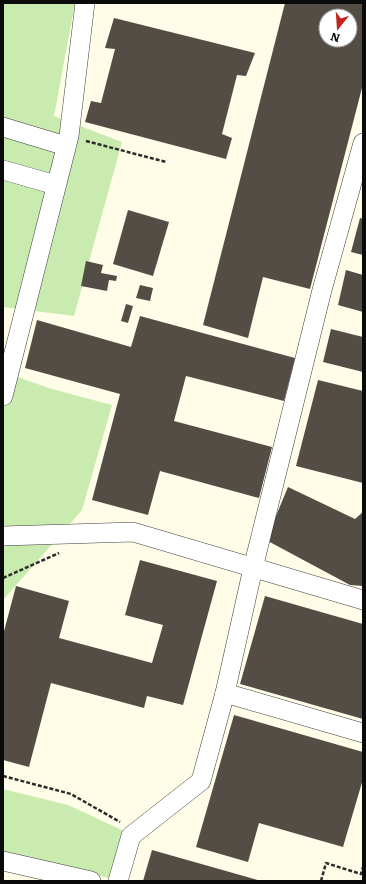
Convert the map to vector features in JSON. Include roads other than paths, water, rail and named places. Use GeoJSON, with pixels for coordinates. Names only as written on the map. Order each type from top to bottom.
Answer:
{"type":"FeatureCollection","features":[{"type":"Feature","properties":{"kind":"street"},"geometry":{"type":"LineString","coordinates":[[3,396],[68,141],[85,3]]}},
{"type":"Feature","properties":{"kind":"street"},"geometry":{"type":"LineString","coordinates":[[3,128],[68,141]]}},
{"type":"Feature","properties":{"kind":"street"},"geometry":{"type":"LineString","coordinates":[[118,881],[131,836],[201,781],[225,693],[253,568],[322,290],[363,143]]}},
{"type":"Feature","properties":{"kind":"street"},"geometry":{"type":"LineString","coordinates":[[3,170],[56,185]]}},
{"type":"Feature","properties":{"kind":"street"},"geometry":{"type":"LineString","coordinates":[[3,536],[133,532],[363,600]]}},
{"type":"Feature","properties":{"kind":"street"},"geometry":{"type":"LineString","coordinates":[[225,693],[363,733]]}},
{"type":"Feature","properties":{"kind":"street"},"geometry":{"type":"LineString","coordinates":[[3,861],[92,881]]}}]}
